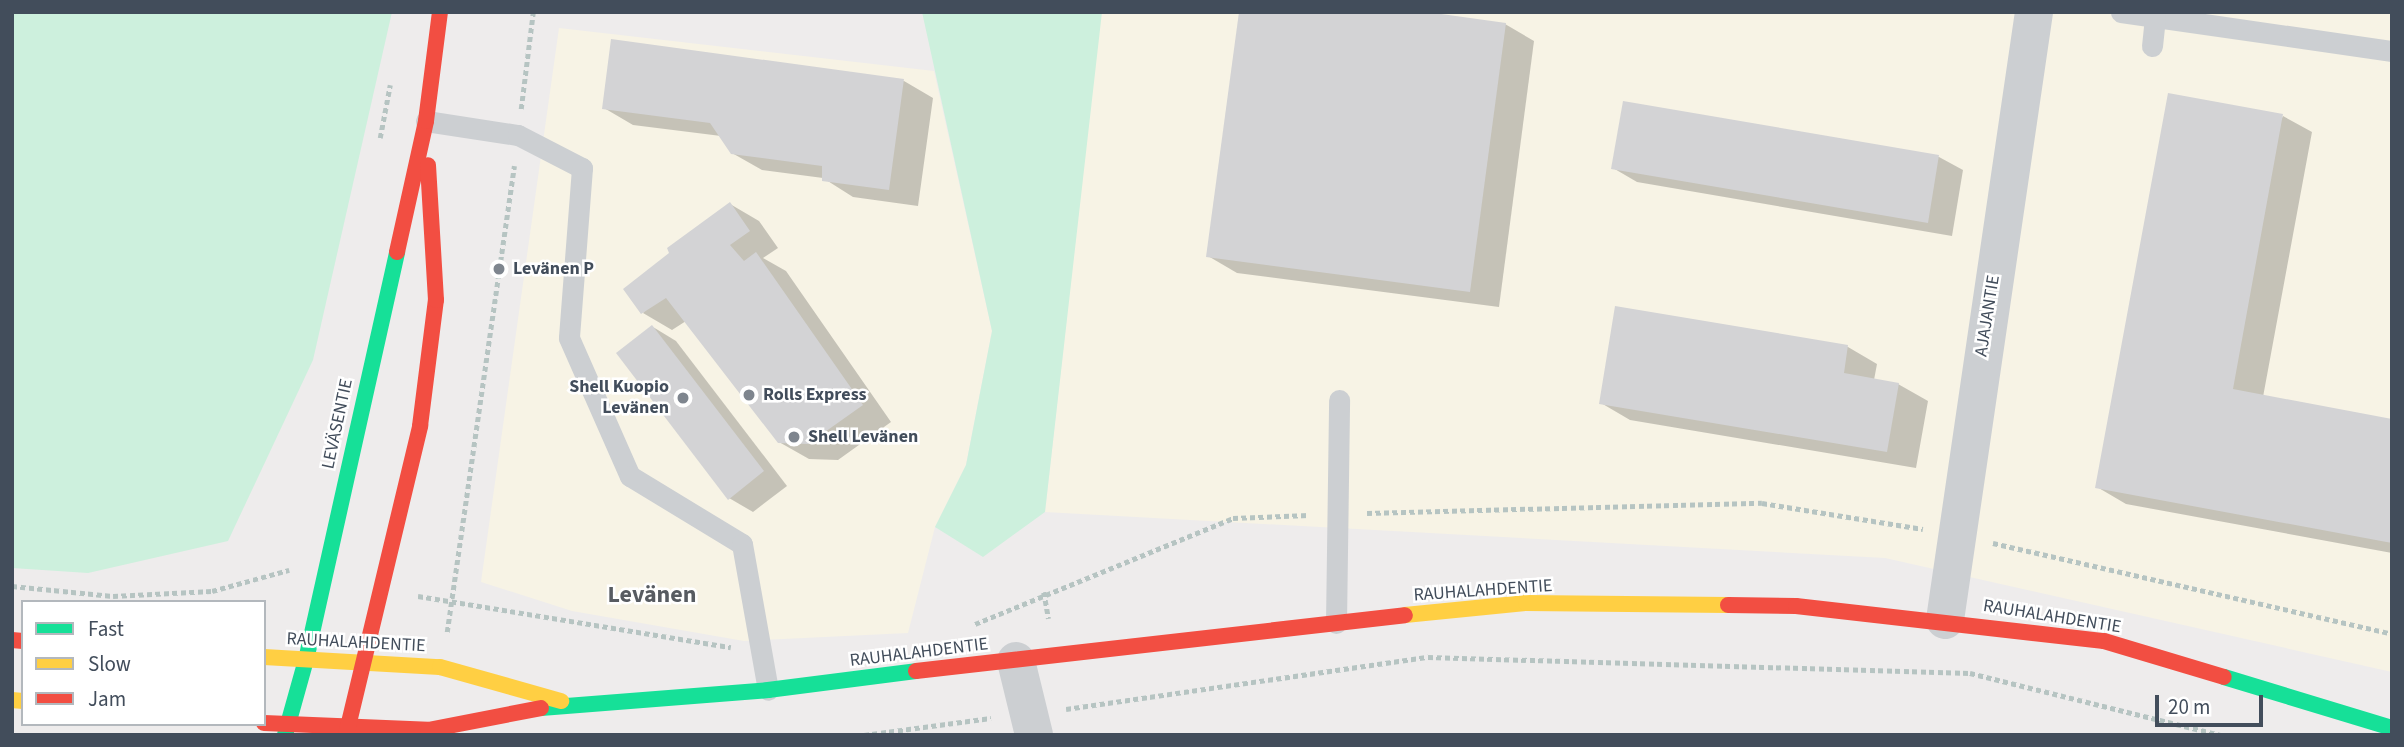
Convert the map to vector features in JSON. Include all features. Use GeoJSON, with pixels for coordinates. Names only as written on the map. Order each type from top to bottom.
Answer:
{"type":"FeatureCollection","features":[{"type":"Feature","properties":{"kind":"main road","name":"LEVÄSENTIE"},"geometry":{"type":"LineString","coordinates":[[286,730],[306,660],[426,121],[440,12]]}},
{"type":"Feature","properties":{"kind":"main road","name":"LEVÄSENTIE"},"geometry":{"type":"LineString","coordinates":[[346,732],[420,426],[436,300],[426,121]]}},
{"type":"Feature","properties":{"kind":"main road","name":"RAUHALAHDENTIE"},"geometry":{"type":"LineString","coordinates":[[266,724],[286,730],[428,730],[566,703],[768,691],[1164,640],[1526,603],[1796,606],[1945,620],[2104,641],[2381,728]]}},
{"type":"Feature","properties":{"kind":"main road","name":"RAUHALAHDENTIE"},"geometry":{"type":"LineString","coordinates":[[266,657],[440,667],[566,703]]}},
{"type":"Feature","properties":{"kind":"street","name":"AJAJANTIE"},"geometry":{"type":"LineString","coordinates":[[1945,620],[1954,534],[2034,12]]}},
{"type":"Feature","properties":{"kind":"street"},"geometry":{"type":"LineString","coordinates":[[1016,661],[1034,735]]}},
{"type":"Feature","properties":{"kind":"lane"},"geometry":{"type":"LineString","coordinates":[[2121,12],[2392,51]]}},
{"type":"Feature","properties":{"kind":"lane"},"geometry":{"type":"LineString","coordinates":[[2152,46],[2155,17]]}},
{"type":"Feature","properties":{"kind":"lane"},"geometry":{"type":"LineString","coordinates":[[426,121],[518,135],[582,168],[569,338],[630,476],[742,544],[768,691]]}},
{"type":"Feature","properties":{"kind":"lane"},"geometry":{"type":"LineString","coordinates":[[1336,623],[1339,400]]}},
{"type":"Feature","properties":{"kind":"path"},"geometry":{"type":"LineString","coordinates":[[454,604],[533,12]]}},
{"type":"Feature","properties":{"kind":"path"},"geometry":{"type":"LineString","coordinates":[[1044,592],[1233,518],[1762,503],[1954,534],[2392,634]]}},
{"type":"Feature","properties":{"kind":"path"},"geometry":{"type":"LineString","coordinates":[[12,586],[113,596],[212,591],[288,570]]}},
{"type":"Feature","properties":{"kind":"path"},"geometry":{"type":"LineString","coordinates":[[1065,709],[1428,657],[1970,673],[2220,735]]}},
{"type":"Feature","properties":{"kind":"shaded area"},"geometry":{"type":"Polygon","coordinates":[[[1101,12],[2392,12],[2392,672],[1885,558],[1045,512],[1101,12]]]}},
{"type":"Feature","properties":{"kind":"shaded area"},"geometry":{"type":"Polygon","coordinates":[[[559,28],[934,71],[992,331],[966,465],[935,527],[908,633],[744,641],[572,611],[481,582],[559,28]]]}},
{"type":"Feature","properties":{"kind":"green space"},"geometry":{"type":"Polygon","coordinates":[[[12,12],[392,12],[313,360],[228,541],[88,573],[12,568],[12,12]]]}},
{"type":"Feature","properties":{"kind":"green space"},"geometry":{"type":"Polygon","coordinates":[[[922,12],[1102,12],[1045,512],[983,557],[935,527],[966,465],[992,331],[922,12]]]}},
{"type":"Feature","properties":{"kind":"building"},"geometry":{"type":"Polygon","coordinates":[[[1239,12],[1427,12],[1506,23],[1470,292],[1206,257],[1239,12]]]}},
{"type":"Feature","properties":{"kind":"building"},"geometry":{"type":"Polygon","coordinates":[[[611,39],[904,79],[889,190],[822,181],[822,166],[731,154],[710,123],[602,109],[611,39]]]}},
{"type":"Feature","properties":{"kind":"building"},"geometry":{"type":"Polygon","coordinates":[[[2168,93],[2283,114],[2233,389],[2392,419],[2392,543],[2095,488],[2168,93]]]}},
{"type":"Feature","properties":{"kind":"building"},"geometry":{"type":"Polygon","coordinates":[[[1623,101],[1939,155],[1928,223],[1611,169],[1623,101]]]}},
{"type":"Feature","properties":{"kind":"building"},"geometry":{"type":"Polygon","coordinates":[[[730,202],[750,231],[730,245],[744,261],[756,252],[863,405],[808,444],[778,443],[666,298],[641,314],[623,289],[669,253],[667,248],[730,202]]]}},
{"type":"Feature","properties":{"kind":"building"},"geometry":{"type":"Polygon","coordinates":[[[1615,306],[1848,345],[1844,373],[1899,383],[1887,452],[1599,404],[1615,306]]]}},
{"type":"Feature","properties":{"kind":"building"},"geometry":{"type":"Polygon","coordinates":[[[652,325],[764,471],[728,500],[616,353],[652,325]]]}},
{"type":"Feature","properties":{"kind":"traffic: fast"},"geometry":{"type":"LineString","coordinates":[[285,735],[306,660],[397,252]]}},
{"type":"Feature","properties":{"kind":"traffic: fast"},"geometry":{"type":"LineString","coordinates":[[541,708],[768,690],[916,671]]}},
{"type":"Feature","properties":{"kind":"traffic: fast"},"geometry":{"type":"LineString","coordinates":[[2224,677],[2392,728]]}},
{"type":"Feature","properties":{"kind":"traffic: slow"},"geometry":{"type":"LineString","coordinates":[[1405,615],[1526,603],[1728,605]]}},
{"type":"Feature","properties":{"kind":"traffic: slow"},"geometry":{"type":"LineString","coordinates":[[266,657],[440,667],[561,701]]}},
{"type":"Feature","properties":{"kind":"traffic: slow"},"geometry":{"type":"LineString","coordinates":[[12,700],[21,701]]}},
{"type":"Feature","properties":{"kind":"traffic: jam"},"geometry":{"type":"LineString","coordinates":[[397,252],[426,121],[440,12]]}},
{"type":"Feature","properties":{"kind":"traffic: jam"},"geometry":{"type":"LineString","coordinates":[[346,735],[420,426],[436,300],[428,165]]}},
{"type":"Feature","properties":{"kind":"traffic: jam"},"geometry":{"type":"LineString","coordinates":[[1728,605],[1796,606],[2104,641],[2224,677]]}},
{"type":"Feature","properties":{"kind":"traffic: jam"},"geometry":{"type":"LineString","coordinates":[[916,671],[1405,615]]}},
{"type":"Feature","properties":{"kind":"traffic: jam"},"geometry":{"type":"LineString","coordinates":[[12,640],[21,641]]}},
{"type":"Feature","properties":{"kind":"traffic: jam"},"geometry":{"type":"LineString","coordinates":[[266,723],[428,730],[541,708]]}},
{"type":"Feature","properties":{"kind":"place","name":"Levänen P"},"geometry":{"type":"Point","coordinates":[499,269]}},
{"type":"Feature","properties":{"kind":"place","name":"Rolls Express"},"geometry":{"type":"Point","coordinates":[749,395]}},
{"type":"Feature","properties":{"kind":"place","name":"Shell Kuopio Levänen"},"geometry":{"type":"Point","coordinates":[683,398]}},
{"type":"Feature","properties":{"kind":"place","name":"Shell Levänen"},"geometry":{"type":"Point","coordinates":[794,437]}},
{"type":"Feature","properties":{"kind":"district","name":"Levänen"},"geometry":{"type":"Point","coordinates":[652,595]}}]}
